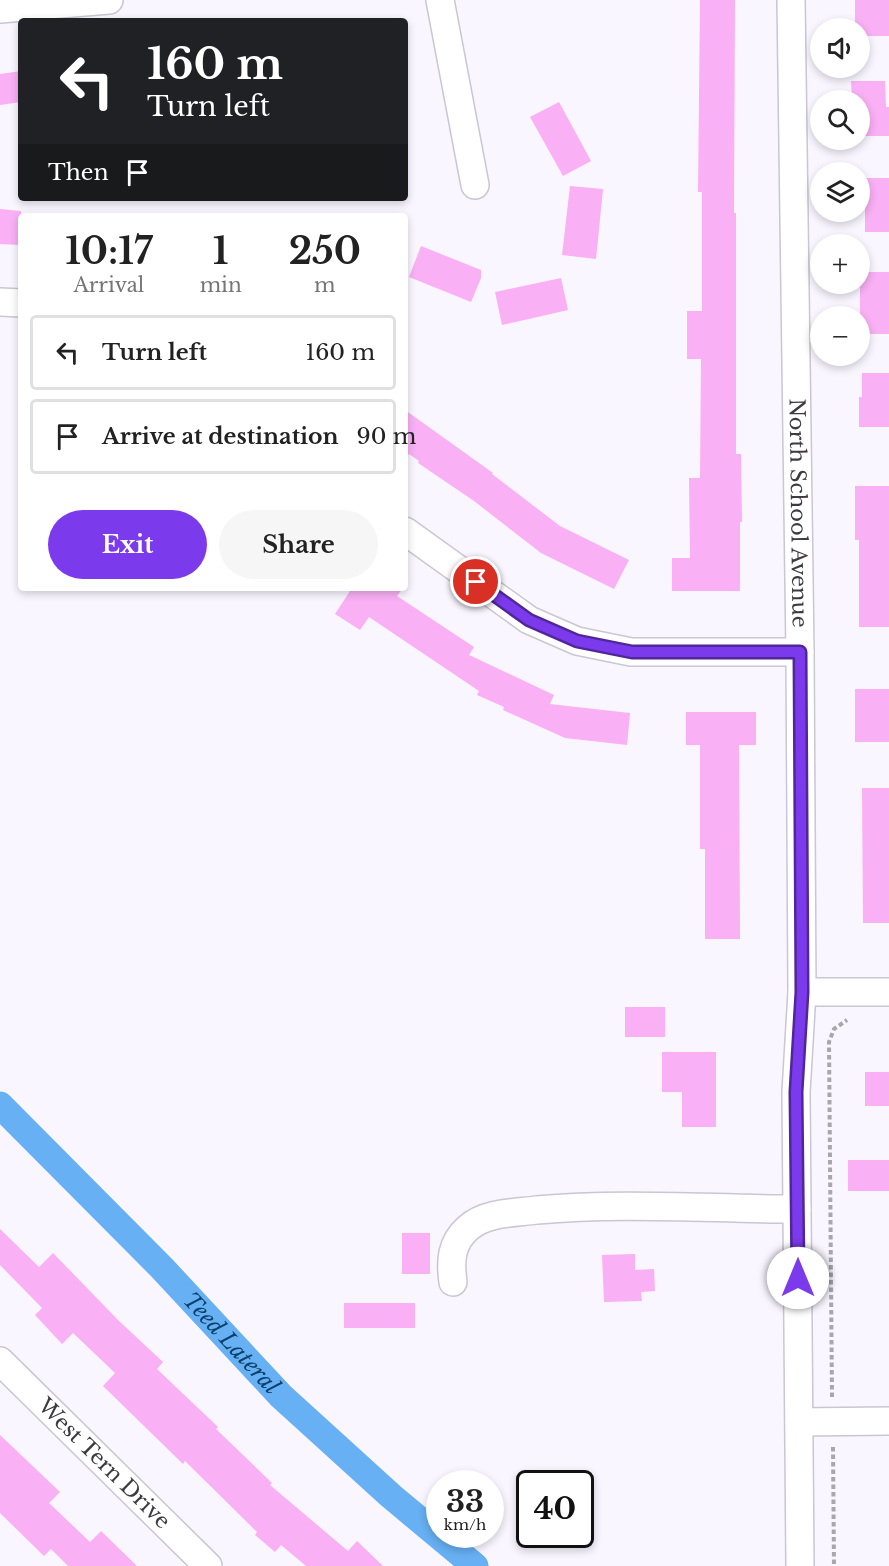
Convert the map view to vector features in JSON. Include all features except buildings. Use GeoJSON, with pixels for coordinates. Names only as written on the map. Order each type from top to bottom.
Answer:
{"type":"FeatureCollection","features":[{"type":"Feature","properties":{"kind":"street"},"geometry":{"type":"LineString","coordinates":[[0,9],[109,0]]}},
{"type":"Feature","properties":{"kind":"street"},"geometry":{"type":"LineString","coordinates":[[440,0],[475,184]]}},
{"type":"Feature","properties":{"kind":"street","name":"North School Avenue"},"geometry":{"type":"LineString","coordinates":[[791,0],[802,992],[796,1092],[800,1566]]}},
{"type":"Feature","properties":{"kind":"street"},"geometry":{"type":"LineString","coordinates":[[0,302],[18,303]]}},
{"type":"Feature","properties":{"kind":"street"},"geometry":{"type":"LineString","coordinates":[[408,533],[529,620],[577,641],[632,652],[800,652]]}},
{"type":"Feature","properties":{"kind":"street"},"geometry":{"type":"LineString","coordinates":[[802,992],[889,992]]}},
{"type":"Feature","properties":{"kind":"street"},"geometry":{"type":"LineString","coordinates":[[453,1282],[450,1263],[455,1241],[468,1227],[485,1217],[581,1206],[797,1209]]}},
{"type":"Feature","properties":{"kind":"street","name":"West Tern Drive"},"geometry":{"type":"LineString","coordinates":[[0,1361],[208,1566]]}},
{"type":"Feature","properties":{"kind":"street"},"geometry":{"type":"LineString","coordinates":[[799,1422],[889,1421]]}},
{"type":"Feature","properties":{"kind":"path"},"geometry":{"type":"LineString","coordinates":[[834,1566],[829,1042],[834,1029],[851,1018]]}},
{"type":"Feature","properties":{"kind":"waterway","name":"Teed Lateral"},"geometry":{"type":"LineString","coordinates":[[0,1105],[162,1268],[281,1396],[391,1496],[475,1566]]}},
{"type":"Feature","properties":{"kind":"route"},"geometry":{"type":"LineString","coordinates":[[476,582],[529,620],[577,641],[632,652],[800,652],[802,992],[796,1092],[798,1278]]}}]}
